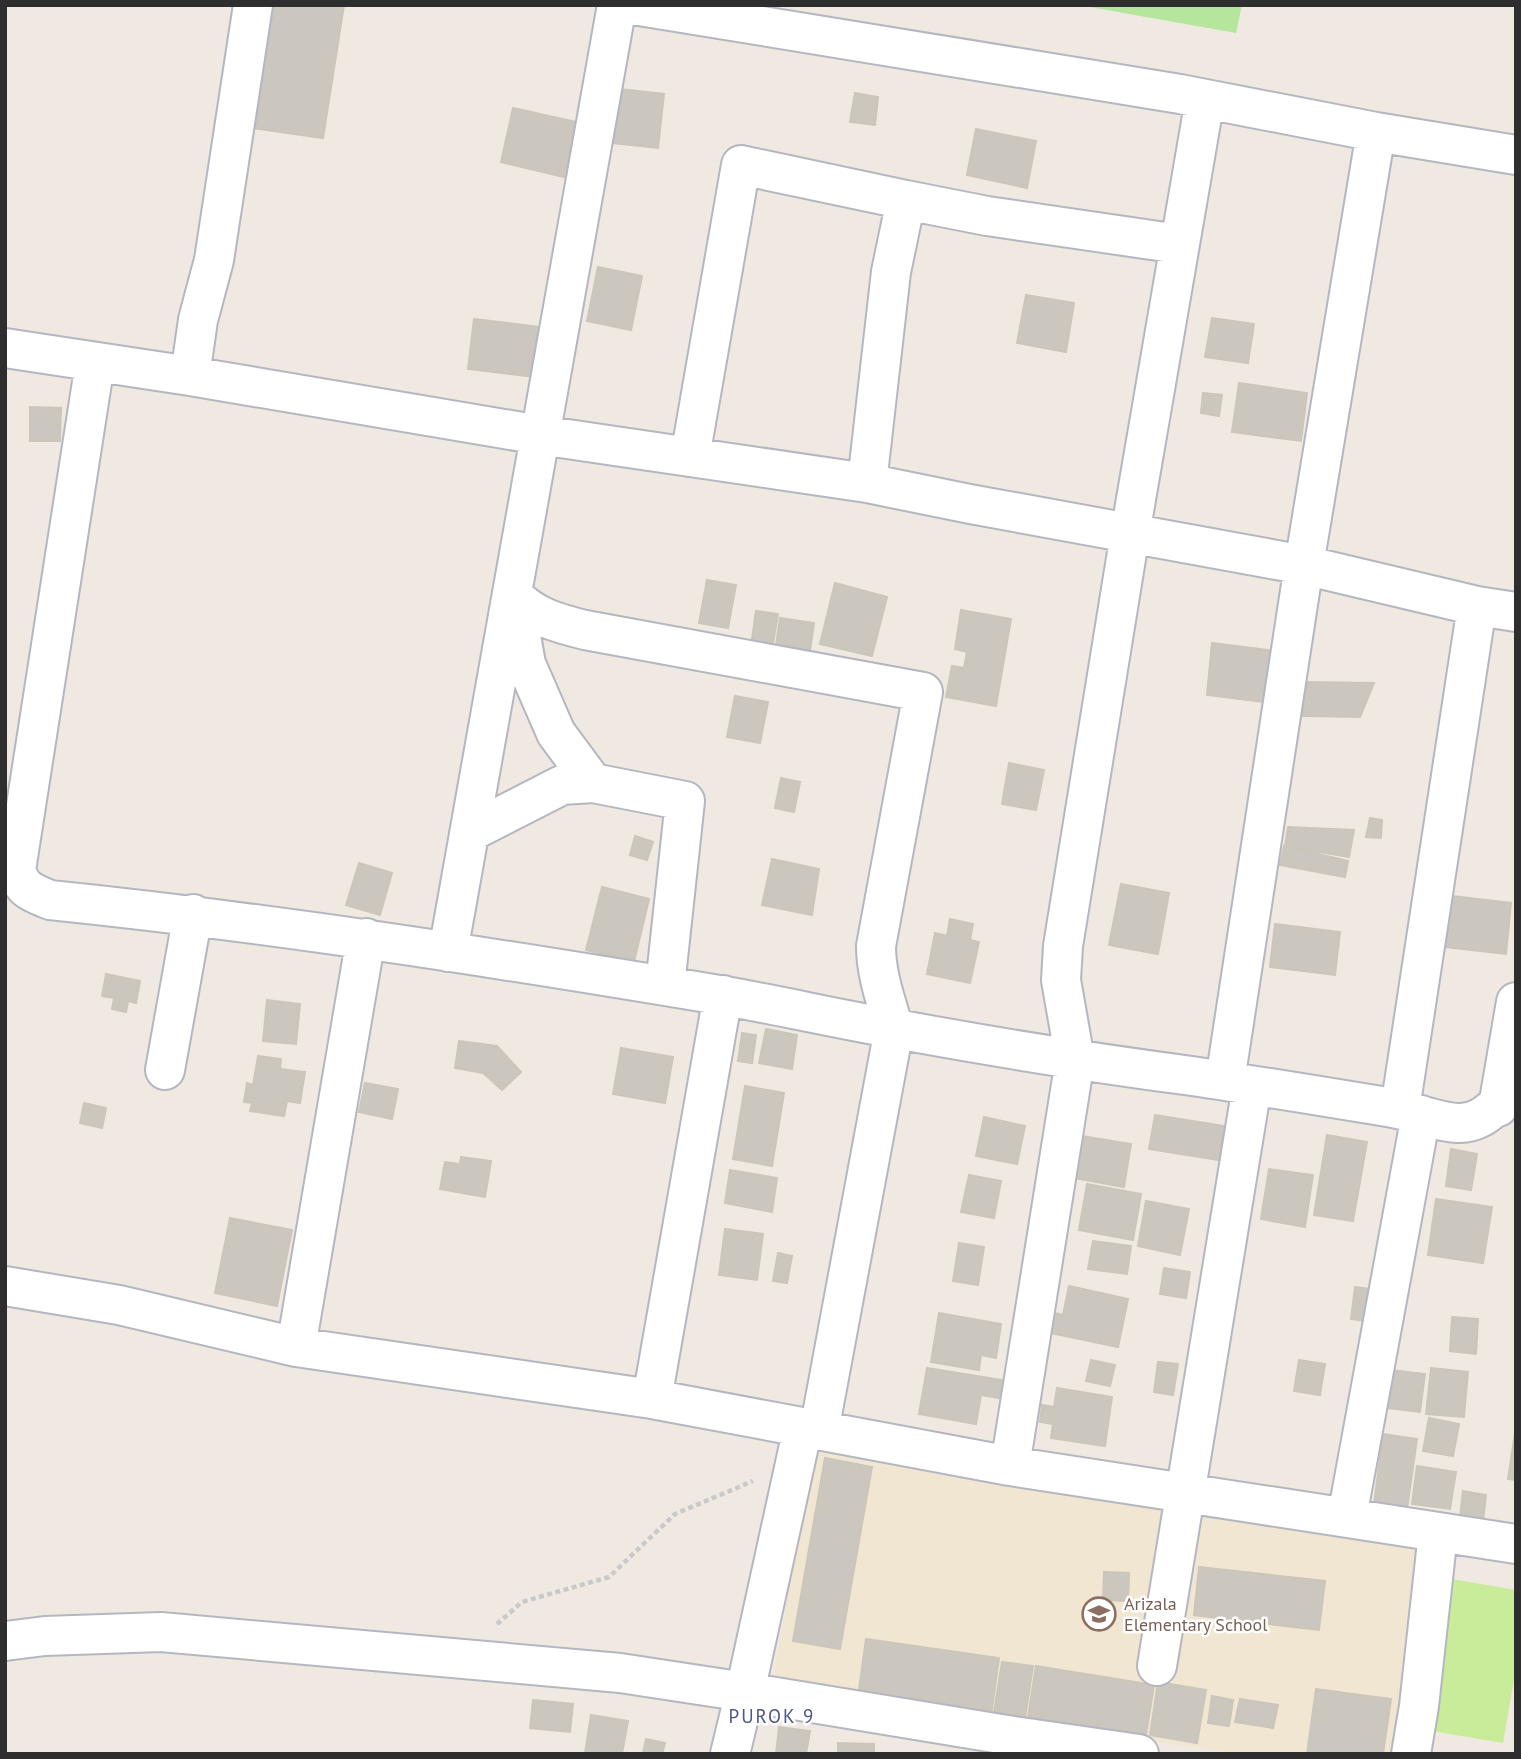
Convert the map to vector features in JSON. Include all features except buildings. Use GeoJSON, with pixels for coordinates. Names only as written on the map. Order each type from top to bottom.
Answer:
{"type":"FeatureCollection","features":[{"type":"Feature","properties":{"kind":"street"},"geometry":{"type":"LineString","coordinates":[[190,376],[198,320],[214,260],[253,5]]}},
{"type":"Feature","properties":{"kind":"street"},"geometry":{"type":"LineString","coordinates":[[448,952],[514,596],[617,5]]}},
{"type":"Feature","properties":{"kind":"street"},"geometry":{"type":"LineString","coordinates":[[633,5],[1205,99],[1376,132],[1516,155]]}},
{"type":"Feature","properties":{"kind":"street"},"geometry":{"type":"LineString","coordinates":[[1010,1466],[1075,1060],[1061,966],[1129,534],[1205,99]]}},
{"type":"Feature","properties":{"kind":"street"},"geometry":{"type":"LineString","coordinates":[[1157,1666],[1185,1494],[1304,565],[1376,132]]}},
{"type":"Feature","properties":{"kind":"street"},"geometry":{"type":"LineString","coordinates":[[690,457],[741,165],[986,216],[1179,244]]}},
{"type":"Feature","properties":{"kind":"street"},"geometry":{"type":"LineString","coordinates":[[867,483],[891,272],[906,200]]}},
{"type":"Feature","properties":{"kind":"street"},"geometry":{"type":"LineString","coordinates":[[5,348],[540,435],[867,483],[1304,565],[1477,606],[1516,612]]}},
{"type":"Feature","properties":{"kind":"street"},"geometry":{"type":"LineString","coordinates":[[95,363],[16,870],[20,883],[30,892],[50,900],[192,914],[366,938],[723,995],[894,1029],[1075,1060],[1238,1083],[1462,1123],[1473,1121],[1507,1099],[1516,1002]]}},
{"type":"Feature","properties":{"kind":"street"},"geometry":{"type":"LineString","coordinates":[[514,596],[526,664],[556,733],[593,783]]}},
{"type":"Feature","properties":{"kind":"street"},"geometry":{"type":"LineString","coordinates":[[514,596],[524,607],[542,617],[585,630],[923,692],[876,946],[880,983],[894,1029],[811,1429],[794,1465],[730,1754]]}},
{"type":"Feature","properties":{"kind":"street"},"geometry":{"type":"LineString","coordinates":[[1347,1517],[1410,1112],[1477,606]]}},
{"type":"Feature","properties":{"kind":"street"},"geometry":{"type":"LineString","coordinates":[[470,832],[562,785],[593,783],[685,801],[665,986]]}},
{"type":"Feature","properties":{"kind":"street"},"geometry":{"type":"LineString","coordinates":[[165,1070],[192,914]]}},
{"type":"Feature","properties":{"kind":"street"},"geometry":{"type":"LineString","coordinates":[[296,1347],[366,938]]}},
{"type":"Feature","properties":{"kind":"street"},"geometry":{"type":"LineString","coordinates":[[652,1399],[723,995]]}},
{"type":"Feature","properties":{"kind":"street"},"geometry":{"type":"LineString","coordinates":[[5,1286],[119,1305],[296,1347],[652,1399],[1010,1466],[1516,1544]]}},
{"type":"Feature","properties":{"kind":"street"},"geometry":{"type":"LineString","coordinates":[[1410,1754],[1419,1706],[1438,1532]]}},
{"type":"Feature","properties":{"kind":"street"},"geometry":{"type":"LineString","coordinates":[[5,1641],[45,1636],[161,1632],[620,1673],[1139,1754]]}},
{"type":"Feature","properties":{"kind":"path"},"geometry":{"type":"LineString","coordinates":[[457,1658],[522,1602],[608,1577],[675,1514],[794,1465]]}},
{"type":"Feature","properties":{"kind":"shaded area","name":"Arizala Elementary School"},"geometry":{"type":"Polygon","coordinates":[[[814,1444],[1425,1540],[1391,1754],[1244,1754],[772,1687],[814,1444]]]}},
{"type":"Feature","properties":{"kind":"green space"},"geometry":{"type":"Polygon","coordinates":[[[1079,5],[1242,5],[1236,33],[1079,5]]]}},
{"type":"Feature","properties":{"kind":"green space"},"geometry":{"type":"Polygon","coordinates":[[[1446,1578],[1516,1590],[1516,1668],[1503,1743],[1420,1729],[1446,1578]]]}},
{"type":"Feature","properties":{"kind":"place","name":"Arizala Elementary School"},"geometry":{"type":"Point","coordinates":[1099,1614]}},
{"type":"Feature","properties":{"kind":"district","name":"PUROK 9"},"geometry":{"type":"Point","coordinates":[772,1716]}}]}
